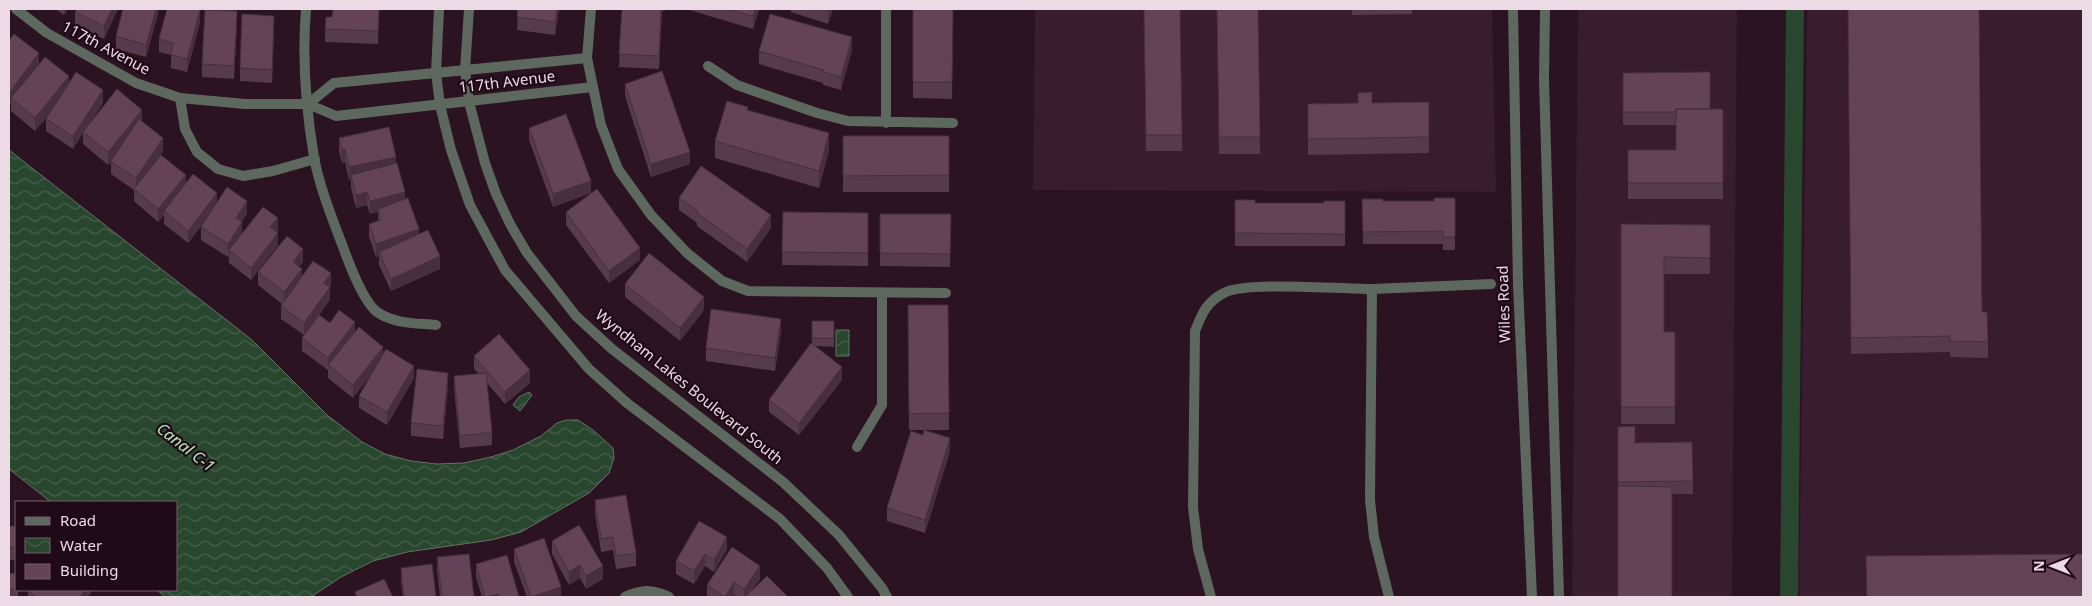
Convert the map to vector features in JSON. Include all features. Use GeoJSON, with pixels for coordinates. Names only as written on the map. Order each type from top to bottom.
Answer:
{"type":"FeatureCollection","features":[{"type":"Feature","properties":{"kind":"street","name":"117th Avenue"},"geometry":{"type":"LineString","coordinates":[[16,9],[47,33],[136,83],[180,98],[246,104],[308,104],[336,116],[593,87]]}},
{"type":"Feature","properties":{"kind":"street"},"geometry":{"type":"LineString","coordinates":[[306,9],[304,33],[308,104],[314,159],[333,222],[356,281],[375,310],[392,321],[436,325]]}},
{"type":"Feature","properties":{"kind":"street"},"geometry":{"type":"LineString","coordinates":[[439,9],[436,73],[440,105],[451,150],[470,205],[506,270],[589,369],[627,402],[780,519],[821,562],[848,597]]}},
{"type":"Feature","properties":{"kind":"street","name":"Wyndham Lakes Boulevard South"},"geometry":{"type":"LineString","coordinates":[[469,9],[466,70],[469,102],[485,162],[496,194],[527,254],[576,316],[612,349],[783,482],[807,503],[839,535],[882,588],[887,597]]}},
{"type":"Feature","properties":{"kind":"street"},"geometry":{"type":"LineString","coordinates":[[591,9],[587,58],[601,125],[618,169],[652,216],[687,254],[722,281],[748,292],[946,293]]}},
{"type":"Feature","properties":{"kind":"street"},"geometry":{"type":"LineString","coordinates":[[886,9],[886,123]]}},
{"type":"Feature","properties":{"kind":"street","name":"Wiles Road"},"geometry":{"type":"LineString","coordinates":[[1513,9],[1518,284],[1532,597]]}},
{"type":"Feature","properties":{"kind":"street"},"geometry":{"type":"LineString","coordinates":[[1545,9],[1544,79],[1559,597]]}},
{"type":"Feature","properties":{"kind":"street","name":"117th Avenue"},"geometry":{"type":"LineString","coordinates":[[308,104],[334,83],[587,58]]}},
{"type":"Feature","properties":{"kind":"street"},"geometry":{"type":"LineString","coordinates":[[708,66],[737,85],[848,121],[953,123]]}},
{"type":"Feature","properties":{"kind":"street"},"geometry":{"type":"LineString","coordinates":[[180,98],[185,129],[197,152],[218,169],[243,176],[273,171],[314,159]]}},
{"type":"Feature","properties":{"kind":"street"},"geometry":{"type":"LineString","coordinates":[[1211,597],[1198,549],[1193,507],[1195,331],[1205,307],[1225,292],[1247,287],[1372,289],[1492,284]]}},
{"type":"Feature","properties":{"kind":"street"},"geometry":{"type":"LineString","coordinates":[[1372,289],[1370,500],[1374,537],[1389,597]]}},
{"type":"Feature","properties":{"kind":"street"},"geometry":{"type":"LineString","coordinates":[[856,447],[882,405],[882,293]]}},
{"type":"Feature","properties":{"kind":"street"},"geometry":{"type":"LineString","coordinates":[[625,597],[635,592],[652,590],[669,597]]}},
{"type":"Feature","properties":{"kind":"shaded area"},"geometry":{"type":"Polygon","coordinates":[[[1035,9],[1492,9],[1496,192],[1033,190],[1035,9]]]}},
{"type":"Feature","properties":{"kind":"shaded area"},"geometry":{"type":"Polygon","coordinates":[[[1578,9],[1737,9],[1732,597],[1572,597],[1578,9]]]}},
{"type":"Feature","properties":{"kind":"shaded area"},"geometry":{"type":"Polygon","coordinates":[[[1807,9],[2083,9],[2083,597],[1799,597],[1807,9]]]}},
{"type":"Feature","properties":{"kind":"water","name":"Canal C-1"},"geometry":{"type":"Polygon","coordinates":[[[9,150],[252,340],[327,415],[362,442],[385,454],[411,461],[437,464],[464,463],[513,450],[541,436],[557,423],[566,420],[578,420],[593,430],[613,448],[614,458],[609,473],[589,493],[521,532],[491,540],[407,552],[373,561],[341,577],[311,597],[165,597],[158,591],[178,591],[178,501],[50,501],[9,469],[9,150]]]}},
{"type":"Feature","properties":{"kind":"water"},"geometry":{"type":"Polygon","coordinates":[[[836,330],[849,330],[849,356],[836,356],[836,330]]]}},
{"type":"Feature","properties":{"kind":"water"},"geometry":{"type":"Polygon","coordinates":[[[529,392],[532,395],[520,411],[513,405],[519,397],[529,392]]]}},
{"type":"Feature","properties":{"kind":"building"},"geometry":{"type":"Polygon","coordinates":[[[77,9],[112,9],[104,26],[75,12],[77,9]]]}},
{"type":"Feature","properties":{"kind":"building"},"geometry":{"type":"Polygon","coordinates":[[[123,9],[156,9],[146,45],[116,36],[123,9]]]}},
{"type":"Feature","properties":{"kind":"building"},"geometry":{"type":"Polygon","coordinates":[[[167,9],[200,10],[187,59],[171,55],[173,43],[159,39],[167,9]]]}},
{"type":"Feature","properties":{"kind":"building"},"geometry":{"type":"Polygon","coordinates":[[[333,9],[379,9],[378,31],[325,29],[326,17],[332,17],[333,9]]]}},
{"type":"Feature","properties":{"kind":"building"},"geometry":{"type":"Polygon","coordinates":[[[518,9],[557,9],[555,22],[517,17],[518,9]]]}},
{"type":"Feature","properties":{"kind":"building"},"geometry":{"type":"Polygon","coordinates":[[[622,9],[661,9],[659,56],[619,54],[622,9]]]}},
{"type":"Feature","properties":{"kind":"building"},"geometry":{"type":"Polygon","coordinates":[[[728,9],[755,9],[753,16],[728,9]]]}},
{"type":"Feature","properties":{"kind":"building"},"geometry":{"type":"Polygon","coordinates":[[[913,9],[953,9],[952,82],[913,82],[913,9]]]}},
{"type":"Feature","properties":{"kind":"building"},"geometry":{"type":"Polygon","coordinates":[[[1144,9],[1180,9],[1182,135],[1146,135],[1144,9]]]}},
{"type":"Feature","properties":{"kind":"building"},"geometry":{"type":"Polygon","coordinates":[[[1217,9],[1258,9],[1260,137],[1219,137],[1217,9]]]}},
{"type":"Feature","properties":{"kind":"building"},"geometry":{"type":"Polygon","coordinates":[[[1848,9],[1979,9],[1982,312],[1987,312],[1988,342],[1950,341],[1950,336],[1851,338],[1848,9]]]}},
{"type":"Feature","properties":{"kind":"building"},"geometry":{"type":"Polygon","coordinates":[[[205,10],[237,11],[234,66],[202,64],[205,10]]]}},
{"type":"Feature","properties":{"kind":"building"},"geometry":{"type":"Polygon","coordinates":[[[242,14],[274,16],[272,70],[240,68],[242,14]]]}},
{"type":"Feature","properties":{"kind":"building"},"geometry":{"type":"Polygon","coordinates":[[[770,14],[852,37],[841,77],[823,72],[824,70],[759,51],[770,14]]]}},
{"type":"Feature","properties":{"kind":"building"},"geometry":{"type":"Polygon","coordinates":[[[14,34],[39,53],[9,93],[9,40],[14,34]]]}},
{"type":"Feature","properties":{"kind":"building"},"geometry":{"type":"Polygon","coordinates":[[[45,57],[69,76],[35,118],[11,98],[45,57]]]}},
{"type":"Feature","properties":{"kind":"building"},"geometry":{"type":"Polygon","coordinates":[[[662,71],[690,152],[651,164],[625,84],[662,71]]]}},
{"type":"Feature","properties":{"kind":"building"},"geometry":{"type":"Polygon","coordinates":[[[76,72],[103,90],[73,136],[46,119],[76,72]]]}},
{"type":"Feature","properties":{"kind":"building"},"geometry":{"type":"Polygon","coordinates":[[[1710,72],[1710,109],[1676,109],[1676,112],[1623,112],[1623,73],[1710,72]]]}},
{"type":"Feature","properties":{"kind":"building"},"geometry":{"type":"Polygon","coordinates":[[[117,89],[142,110],[108,152],[83,132],[117,89]]]}},
{"type":"Feature","properties":{"kind":"building"},"geometry":{"type":"Polygon","coordinates":[[[1372,92],[1372,103],[1429,102],[1429,137],[1308,139],[1308,104],[1358,103],[1358,93],[1372,92]]]}},
{"type":"Feature","properties":{"kind":"building"},"geometry":{"type":"Polygon","coordinates":[[[727,101],[748,107],[747,110],[829,133],[819,171],[715,141],[727,101]]]}},
{"type":"Feature","properties":{"kind":"building"},"geometry":{"type":"Polygon","coordinates":[[[1676,109],[1723,109],[1723,183],[1628,183],[1628,150],[1676,150],[1676,109]]]}},
{"type":"Feature","properties":{"kind":"building"},"geometry":{"type":"Polygon","coordinates":[[[566,114],[591,181],[553,194],[529,128],[566,114]]]}},
{"type":"Feature","properties":{"kind":"building"},"geometry":{"type":"Polygon","coordinates":[[[139,119],[163,138],[136,178],[111,161],[139,119]]]}},
{"type":"Feature","properties":{"kind":"building"},"geometry":{"type":"Polygon","coordinates":[[[389,127],[396,157],[349,167],[345,149],[342,150],[339,138],[389,127]]]}},
{"type":"Feature","properties":{"kind":"building"},"geometry":{"type":"Polygon","coordinates":[[[843,136],[949,136],[949,175],[843,176],[843,136]]]}},
{"type":"Feature","properties":{"kind":"building"},"geometry":{"type":"Polygon","coordinates":[[[161,155],[186,175],[158,209],[134,189],[161,155]]]}},
{"type":"Feature","properties":{"kind":"building"},"geometry":{"type":"Polygon","coordinates":[[[397,163],[405,192],[370,201],[367,192],[356,195],[351,175],[397,163]]]}},
{"type":"Feature","properties":{"kind":"building"},"geometry":{"type":"Polygon","coordinates":[[[701,166],[771,215],[747,249],[679,198],[701,166]]]}},
{"type":"Feature","properties":{"kind":"building"},"geometry":{"type":"Polygon","coordinates":[[[193,174],[217,193],[188,231],[164,211],[193,174]]]}},
{"type":"Feature","properties":{"kind":"building"},"geometry":{"type":"Polygon","coordinates":[[[227,187],[247,201],[236,218],[242,222],[228,244],[201,227],[227,187]]]}},
{"type":"Feature","properties":{"kind":"building"},"geometry":{"type":"Polygon","coordinates":[[[597,189],[640,248],[609,271],[566,212],[597,189]]]}},
{"type":"Feature","properties":{"kind":"building"},"geometry":{"type":"Polygon","coordinates":[[[408,198],[419,229],[376,244],[369,224],[381,220],[378,209],[408,198]]]}},
{"type":"Feature","properties":{"kind":"building"},"geometry":{"type":"Polygon","coordinates":[[[1434,198],[1455,198],[1455,237],[1443,237],[1443,231],[1363,232],[1362,199],[1434,201],[1434,198]]]}},
{"type":"Feature","properties":{"kind":"building"},"geometry":{"type":"Polygon","coordinates":[[[1235,200],[1255,200],[1255,203],[1324,203],[1324,201],[1345,201],[1345,234],[1235,233],[1235,200]]]}},
{"type":"Feature","properties":{"kind":"building"},"geometry":{"type":"Polygon","coordinates":[[[263,207],[278,218],[270,227],[278,233],[251,268],[229,250],[263,207]]]}},
{"type":"Feature","properties":{"kind":"building"},"geometry":{"type":"Polygon","coordinates":[[[783,212],[868,213],[868,253],[782,252],[783,212]]]}},
{"type":"Feature","properties":{"kind":"building"},"geometry":{"type":"Polygon","coordinates":[[[880,214],[951,214],[950,254],[880,253],[880,214]]]}},
{"type":"Feature","properties":{"kind":"building"},"geometry":{"type":"Polygon","coordinates":[[[1621,224],[1710,225],[1710,258],[1664,257],[1664,332],[1675,332],[1675,407],[1621,407],[1621,224]]]}},
{"type":"Feature","properties":{"kind":"building"},"geometry":{"type":"Polygon","coordinates":[[[428,230],[440,256],[391,279],[379,252],[428,230]]]}},
{"type":"Feature","properties":{"kind":"building"},"geometry":{"type":"Polygon","coordinates":[[[287,236],[303,249],[293,262],[302,269],[284,292],[258,272],[287,236]]]}},
{"type":"Feature","properties":{"kind":"building"},"geometry":{"type":"Polygon","coordinates":[[[649,253],[704,297],[680,328],[625,284],[649,253]]]}},
{"type":"Feature","properties":{"kind":"building"},"geometry":{"type":"Polygon","coordinates":[[[313,261],[331,273],[324,283],[330,287],[304,323],[281,306],[313,261]]]}},
{"type":"Feature","properties":{"kind":"building"},"geometry":{"type":"Polygon","coordinates":[[[908,305],[948,305],[949,413],[909,414],[908,305]]]}},
{"type":"Feature","properties":{"kind":"building"},"geometry":{"type":"Polygon","coordinates":[[[711,309],[781,319],[775,358],[706,348],[711,309]]]}},
{"type":"Feature","properties":{"kind":"building"},"geometry":{"type":"Polygon","coordinates":[[[339,310],[355,322],[328,358],[302,338],[319,315],[330,323],[339,310]]]}},
{"type":"Feature","properties":{"kind":"building"},"geometry":{"type":"Polygon","coordinates":[[[812,321],[834,321],[834,338],[812,338],[812,321]]]}},
{"type":"Feature","properties":{"kind":"building"},"geometry":{"type":"Polygon","coordinates":[[[359,327],[383,347],[353,385],[328,365],[359,327]]]}},
{"type":"Feature","properties":{"kind":"building"},"geometry":{"type":"Polygon","coordinates":[[[499,334],[530,370],[505,392],[474,356],[499,334]]]}},
{"type":"Feature","properties":{"kind":"building"},"geometry":{"type":"Polygon","coordinates":[[[811,343],[842,367],[799,423],[769,400],[811,343]]]}},
{"type":"Feature","properties":{"kind":"building"},"geometry":{"type":"Polygon","coordinates":[[[386,349],[414,366],[387,412],[359,396],[386,349]]]}},
{"type":"Feature","properties":{"kind":"building"},"geometry":{"type":"Polygon","coordinates":[[[417,369],[448,373],[443,426],[411,423],[417,369]]]}},
{"type":"Feature","properties":{"kind":"building"},"geometry":{"type":"Polygon","coordinates":[[[486,373],[492,432],[460,436],[454,376],[486,373]]]}},
{"type":"Feature","properties":{"kind":"building"},"geometry":{"type":"Polygon","coordinates":[[[1635,426],[1635,443],[1692,442],[1693,481],[1618,482],[1618,427],[1635,426]]]}},
{"type":"Feature","properties":{"kind":"building"},"geometry":{"type":"Polygon","coordinates":[[[924,430],[950,438],[925,520],[887,508],[911,431],[923,435],[924,430]]]}},
{"type":"Feature","properties":{"kind":"building"},"geometry":{"type":"Polygon","coordinates":[[[1618,486],[1672,487],[1672,597],[1618,597],[1618,486]]]}},
{"type":"Feature","properties":{"kind":"building"},"geometry":{"type":"Polygon","coordinates":[[[626,495],[636,553],[616,556],[613,537],[601,539],[595,500],[626,495]]]}},
{"type":"Feature","properties":{"kind":"building"},"geometry":{"type":"Polygon","coordinates":[[[699,521],[727,537],[714,560],[705,554],[694,571],[676,561],[699,521]]]}},
{"type":"Feature","properties":{"kind":"building"},"geometry":{"type":"Polygon","coordinates":[[[579,525],[603,566],[586,576],[580,565],[569,572],[552,541],[579,525]]]}},
{"type":"Feature","properties":{"kind":"building"},"geometry":{"type":"Polygon","coordinates":[[[9,526],[15,526],[15,548],[9,547],[9,526]]]}},
{"type":"Feature","properties":{"kind":"building"},"geometry":{"type":"Polygon","coordinates":[[[544,538],[561,587],[531,597],[514,549],[544,538]]]}},
{"type":"Feature","properties":{"kind":"building"},"geometry":{"type":"Polygon","coordinates":[[[732,547],[760,566],[744,589],[734,582],[725,597],[707,585],[732,547]]]}},
{"type":"Feature","properties":{"kind":"building"},"geometry":{"type":"Polygon","coordinates":[[[469,554],[474,597],[442,597],[437,557],[469,554]]]}},
{"type":"Feature","properties":{"kind":"building"},"geometry":{"type":"Polygon","coordinates":[[[2083,554],[2083,597],[1867,597],[1866,556],[2083,554]]]}},
{"type":"Feature","properties":{"kind":"building"},"geometry":{"type":"Polygon","coordinates":[[[507,555],[519,597],[499,597],[498,594],[485,597],[476,564],[507,555]]]}},
{"type":"Feature","properties":{"kind":"building"},"geometry":{"type":"Polygon","coordinates":[[[432,564],[436,597],[404,597],[401,568],[432,564]]]}},
{"type":"Feature","properties":{"kind":"building"},"geometry":{"type":"Polygon","coordinates":[[[9,573],[15,574],[15,590],[9,589],[9,573]]]}},
{"type":"Feature","properties":{"kind":"building"},"geometry":{"type":"Polygon","coordinates":[[[767,576],[788,597],[745,597],[767,576]]]}},
{"type":"Feature","properties":{"kind":"building"},"geometry":{"type":"Polygon","coordinates":[[[384,579],[393,597],[357,597],[355,592],[384,579]]]}},
{"type":"Feature","properties":{"kind":"building"},"geometry":{"type":"Polygon","coordinates":[[[28,591],[83,591],[80,597],[36,597],[28,591]]]}},
{"type":"Feature","properties":{"kind":"waterway"},"geometry":{"type":"LineString","coordinates":[[1789,597],[1795,9]]}}]}
